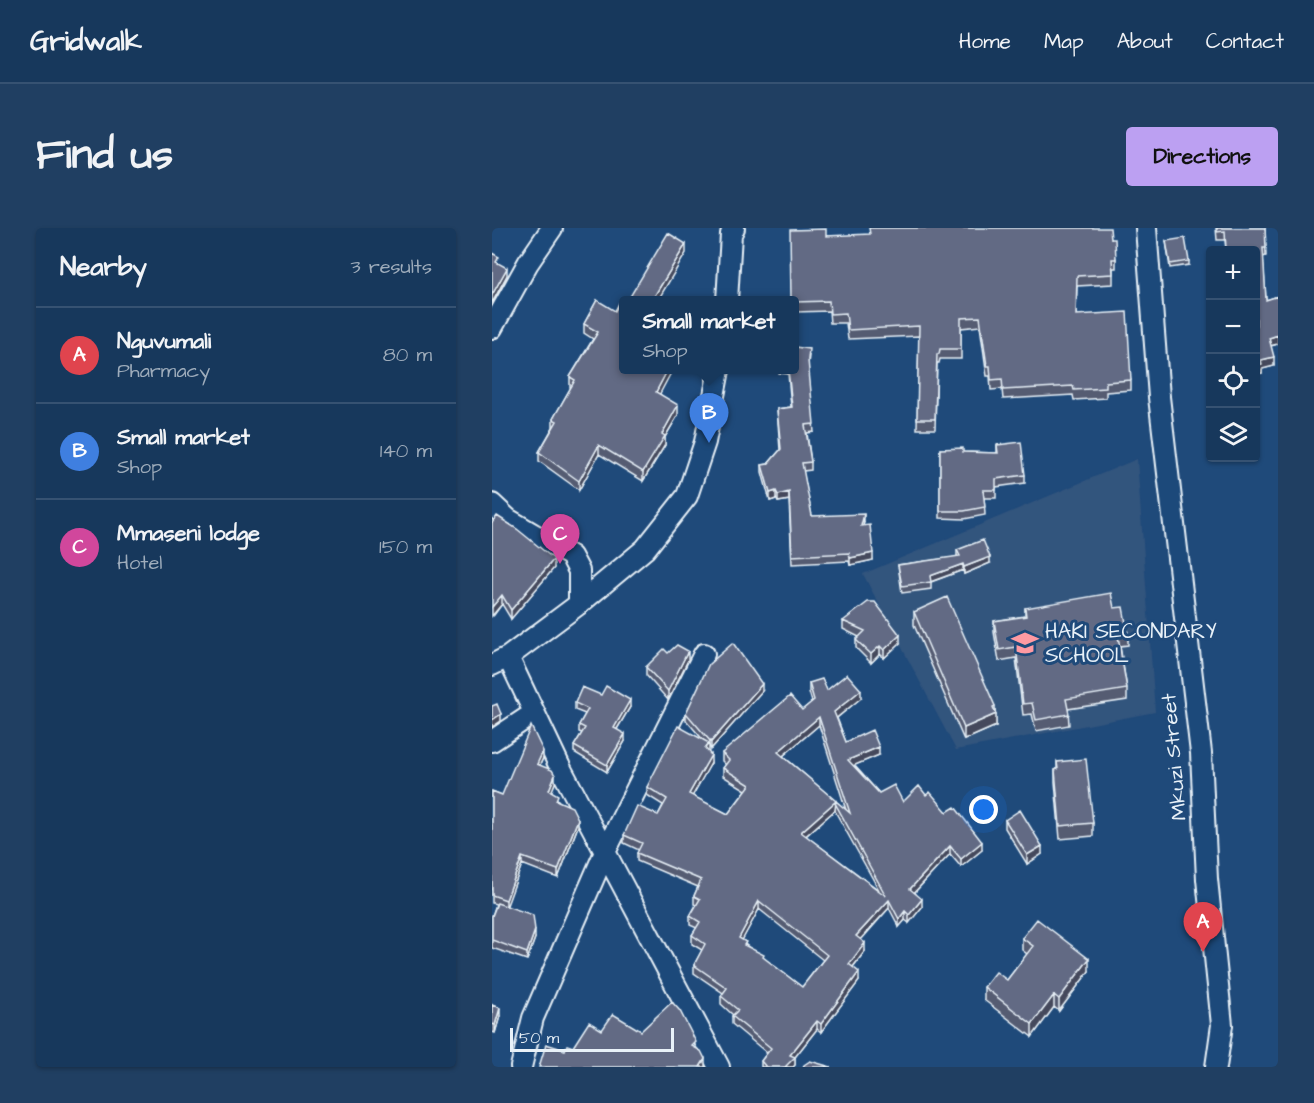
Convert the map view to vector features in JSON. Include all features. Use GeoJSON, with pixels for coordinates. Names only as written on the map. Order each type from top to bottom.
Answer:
{"type":"FeatureCollection","features":[{"type":"Feature","properties":{"kind":"street"},"geometry":{"type":"LineString","coordinates":[[492,328],[528,263],[552,228]]}},
{"type":"Feature","properties":{"kind":"street"},"geometry":{"type":"LineString","coordinates":[[727,296],[731,234],[734,228]]}},
{"type":"Feature","properties":{"kind":"street","name":"Mkuzi Street"},"geometry":{"type":"LineString","coordinates":[[1146,228],[1160,397],[1201,753],[1207,879],[1222,1025],[1216,1067]]}},
{"type":"Feature","properties":{"kind":"street"},"geometry":{"type":"LineString","coordinates":[[718,374],[705,442],[687,496],[645,549],[579,603],[500,661],[534,713],[560,767],[719,1067]]}},
{"type":"Feature","properties":{"kind":"street"},"geometry":{"type":"LineString","coordinates":[[492,504],[508,519],[571,556],[579,571],[579,603]]}},
{"type":"Feature","properties":{"kind":"street"},"geometry":{"type":"LineString","coordinates":[[521,1067],[533,1018],[605,852],[704,654]]}},
{"type":"Feature","properties":{"kind":"street"},"geometry":{"type":"LineString","coordinates":[[492,741],[534,713]]}},
{"type":"Feature","properties":{"kind":"shaded area","name":"HAKI SECONDARY SCHOOL"},"geometry":{"type":"Polygon","coordinates":[[[1137,459],[1155,712],[956,750],[863,574],[1137,459]]]}},
{"type":"Feature","properties":{"kind":"building"},"geometry":{"type":"Polygon","coordinates":[[[869,228],[1110,228],[1111,239],[1115,239],[1116,259],[1112,259],[1113,274],[1077,276],[1076,315],[1127,312],[1131,380],[1106,382],[1106,388],[1074,390],[1073,386],[1003,390],[1002,379],[991,380],[980,317],[961,318],[961,349],[940,349],[937,354],[935,419],[917,419],[919,326],[848,330],[846,313],[830,314],[829,301],[799,302],[799,296],[791,296],[790,230],[826,229],[826,236],[870,234],[869,228]]]}},
{"type":"Feature","properties":{"kind":"building"},"geometry":{"type":"Polygon","coordinates":[[[1217,228],[1265,228],[1266,248],[1263,248],[1266,300],[1278,296],[1278,335],[1269,338],[1274,357],[1261,360],[1262,364],[1260,365],[1260,246],[1226,246],[1225,231],[1217,232],[1217,228]]]}},
{"type":"Feature","properties":{"kind":"building"},"geometry":{"type":"Polygon","coordinates":[[[668,233],[686,244],[654,296],[630,296],[668,233]]]}},
{"type":"Feature","properties":{"kind":"building"},"geometry":{"type":"Polygon","coordinates":[[[1185,238],[1189,261],[1170,264],[1166,241],[1185,238]]]}},
{"type":"Feature","properties":{"kind":"building"},"geometry":{"type":"Polygon","coordinates":[[[492,253],[499,257],[496,262],[507,268],[492,295],[492,253]]]}},
{"type":"Feature","properties":{"kind":"building"},"geometry":{"type":"Polygon","coordinates":[[[597,300],[615,311],[619,303],[619,374],[665,374],[656,392],[678,405],[662,434],[665,436],[643,472],[599,445],[579,481],[539,452],[557,421],[553,419],[575,380],[570,377],[598,332],[584,324],[597,300]]]}},
{"type":"Feature","properties":{"kind":"building"},"geometry":{"type":"Polygon","coordinates":[[[799,348],[809,349],[814,424],[805,425],[811,462],[802,463],[812,516],[864,514],[861,526],[870,525],[873,553],[850,558],[849,553],[792,556],[789,492],[778,495],[776,491],[770,493],[762,465],[768,464],[781,449],[777,409],[792,407],[789,374],[799,374],[799,348]]]}},
{"type":"Feature","properties":{"kind":"building"},"geometry":{"type":"Polygon","coordinates":[[[1021,442],[1025,475],[996,479],[996,490],[983,490],[985,507],[964,511],[940,511],[940,449],[963,448],[963,452],[998,453],[997,445],[1021,442]]]}},
{"type":"Feature","properties":{"kind":"building"},"geometry":{"type":"Polygon","coordinates":[[[497,516],[554,559],[511,610],[502,595],[492,607],[492,523],[497,516]]]}},
{"type":"Feature","properties":{"kind":"building"},"geometry":{"type":"Polygon","coordinates":[[[983,540],[990,557],[930,576],[931,582],[902,586],[898,565],[960,556],[957,550],[983,540]]]}},
{"type":"Feature","properties":{"kind":"building"},"geometry":{"type":"Polygon","coordinates":[[[1111,593],[1114,608],[1123,607],[1128,634],[1118,636],[1127,689],[1066,699],[1069,714],[1036,720],[1032,703],[1023,704],[1016,647],[999,650],[994,621],[1026,616],[1025,608],[1111,593]]]}},
{"type":"Feature","properties":{"kind":"building"},"geometry":{"type":"Polygon","coordinates":[[[947,597],[995,706],[993,707],[996,714],[964,728],[914,612],[947,597]]]}},
{"type":"Feature","properties":{"kind":"building"},"geometry":{"type":"Polygon","coordinates":[[[868,602],[875,602],[900,635],[884,650],[880,646],[871,654],[856,640],[865,631],[843,621],[868,602]]]}},
{"type":"Feature","properties":{"kind":"building"},"geometry":{"type":"Polygon","coordinates":[[[733,643],[762,684],[711,742],[686,713],[709,664],[733,643]]]}},
{"type":"Feature","properties":{"kind":"building"},"geometry":{"type":"Polygon","coordinates":[[[677,645],[688,651],[668,691],[646,667],[664,649],[668,653],[677,645]]]}},
{"type":"Feature","properties":{"kind":"building"},"geometry":{"type":"Polygon","coordinates":[[[847,674],[861,690],[834,712],[846,742],[872,730],[879,747],[848,760],[879,793],[894,785],[903,802],[919,786],[926,795],[930,792],[947,812],[955,807],[982,842],[961,859],[950,846],[910,889],[922,899],[909,915],[905,911],[899,919],[889,900],[856,936],[865,943],[849,964],[859,972],[821,1024],[817,1021],[790,1055],[795,1057],[785,1067],[766,1067],[761,1061],[771,1048],[732,1016],[738,1010],[721,996],[727,988],[694,965],[705,944],[692,935],[700,922],[690,916],[700,899],[694,896],[701,880],[637,853],[642,843],[624,835],[637,806],[658,815],[667,799],[647,787],[678,726],[709,743],[705,748],[711,755],[689,794],[728,814],[750,785],[723,768],[729,760],[722,753],[790,696],[802,710],[814,700],[809,683],[822,679],[827,690],[847,674]],[[819,717],[778,752],[836,801],[801,832],[886,896],[835,803],[837,802],[850,813],[819,717]],[[759,901],[739,938],[746,942],[744,945],[764,955],[763,957],[802,987],[827,955],[759,901]]]}},
{"type":"Feature","properties":{"kind":"building"},"geometry":{"type":"Polygon","coordinates":[[[606,686],[630,700],[614,728],[625,734],[607,765],[574,746],[585,728],[579,725],[588,709],[575,703],[582,687],[601,695],[606,686]]]}},
{"type":"Feature","properties":{"kind":"building"},"geometry":{"type":"Polygon","coordinates":[[[497,704],[501,714],[492,720],[492,706],[497,704]]]}},
{"type":"Feature","properties":{"kind":"building"},"geometry":{"type":"Polygon","coordinates":[[[531,726],[543,751],[537,764],[552,770],[555,775],[549,790],[558,795],[556,800],[572,807],[578,819],[558,870],[522,857],[506,900],[492,895],[492,791],[502,795],[531,726]]]}},
{"type":"Feature","properties":{"kind":"building"},"geometry":{"type":"Polygon","coordinates":[[[1086,759],[1093,823],[1060,826],[1055,770],[1058,769],[1057,762],[1086,759]]]}},
{"type":"Feature","properties":{"kind":"building"},"geometry":{"type":"Polygon","coordinates":[[[1020,810],[1042,846],[1027,855],[1005,820],[1020,810]]]}},
{"type":"Feature","properties":{"kind":"building"},"geometry":{"type":"Polygon","coordinates":[[[497,903],[533,915],[535,930],[527,953],[492,940],[492,916],[497,903]]]}},
{"type":"Feature","properties":{"kind":"building"},"geometry":{"type":"Polygon","coordinates":[[[1037,919],[1089,959],[1059,999],[1054,995],[1032,1024],[984,987],[996,972],[1007,980],[1033,946],[1022,938],[1037,919]]]}},
{"type":"Feature","properties":{"kind":"building"},"geometry":{"type":"Polygon","coordinates":[[[672,1002],[680,1011],[696,1042],[692,1046],[701,1051],[705,1059],[700,1067],[539,1067],[546,1044],[565,1050],[567,1045],[573,1047],[589,1022],[602,1030],[613,1014],[641,1031],[672,1002]]]}},
{"type":"Feature","properties":{"kind":"building"},"geometry":{"type":"Polygon","coordinates":[[[492,1005],[500,1008],[495,1025],[492,1024],[492,1005]]]}},
{"type":"Feature","properties":{"kind":"building"},"geometry":{"type":"Polygon","coordinates":[[[810,1061],[831,1067],[803,1067],[810,1061]]]}},
{"type":"Feature","properties":{"kind":"place","name":"Small market"},"geometry":{"type":"Point","coordinates":[709,443]}},
{"type":"Feature","properties":{"kind":"place","name":"Mmaseni lodge"},"geometry":{"type":"Point","coordinates":[560,564]}},
{"type":"Feature","properties":{"kind":"place","name":"HAKI SECONDARY SCHOOL"},"geometry":{"type":"Point","coordinates":[1025,643]}},
{"type":"Feature","properties":{"kind":"place","name":"Nguvumali"},"geometry":{"type":"Point","coordinates":[1203,952]}}]}
